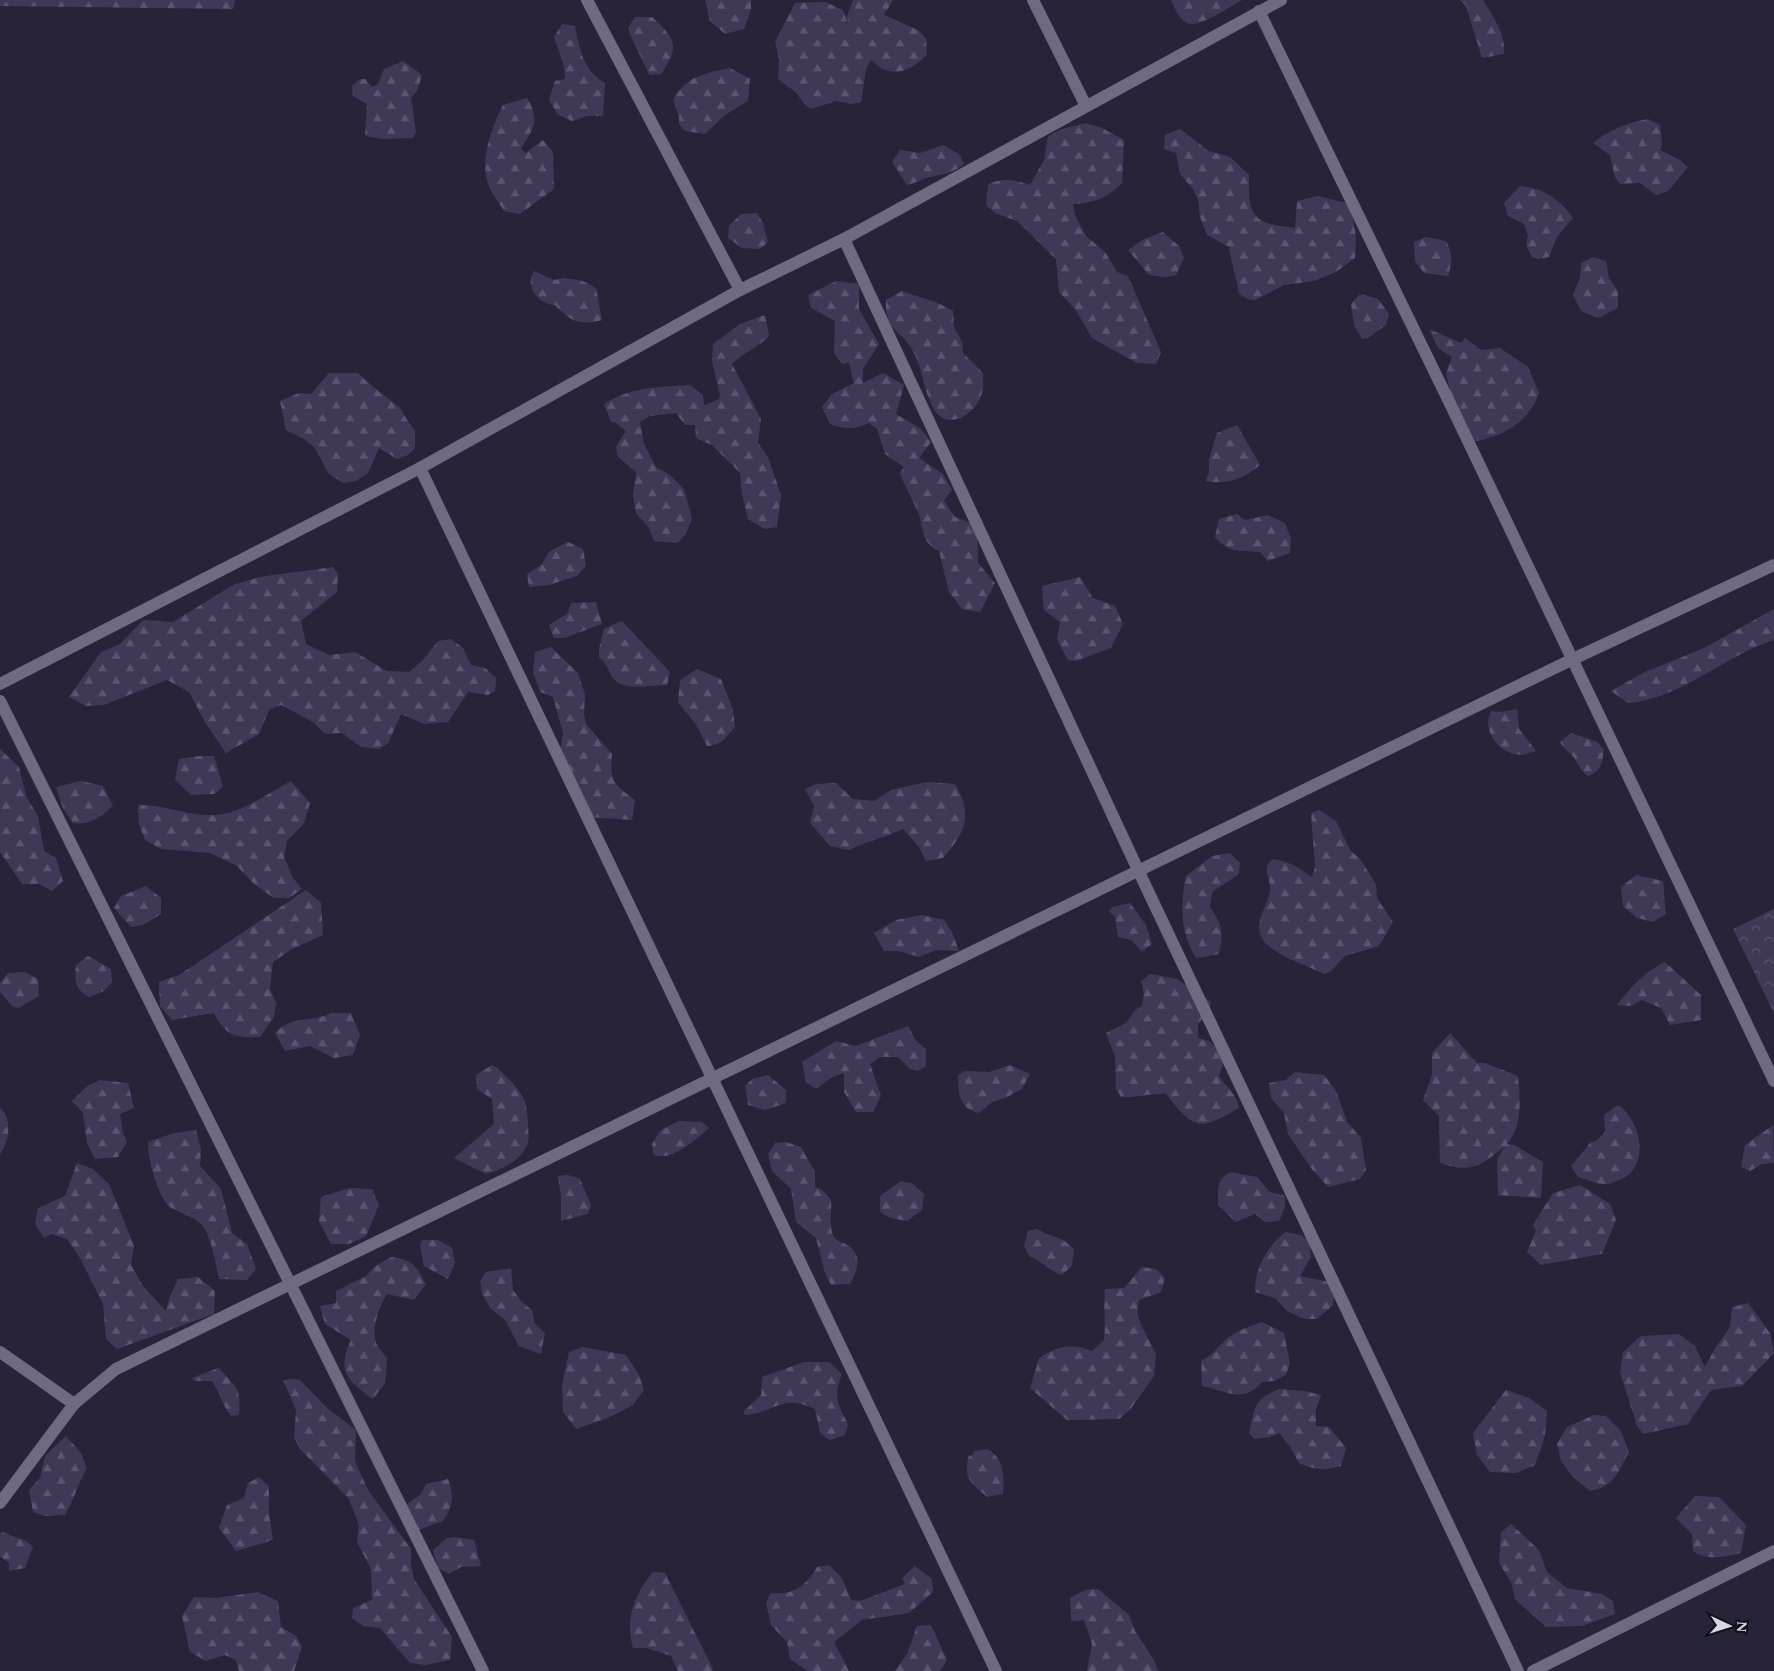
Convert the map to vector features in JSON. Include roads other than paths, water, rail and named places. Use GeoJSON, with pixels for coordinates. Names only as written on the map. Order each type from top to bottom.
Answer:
{"type":"FeatureCollection","features":[{"type":"Feature","properties":{"kind":"street"},"geometry":{"type":"LineString","coordinates":[[587,0],[740,290]]}},
{"type":"Feature","properties":{"kind":"street"},"geometry":{"type":"LineString","coordinates":[[1033,0],[1086,106]]}},
{"type":"Feature","properties":{"kind":"street"},"geometry":{"type":"LineString","coordinates":[[0,684],[420,468],[740,290],[844,239],[1281,0]]}},
{"type":"Feature","properties":{"kind":"street"},"geometry":{"type":"LineString","coordinates":[[1259,11],[1457,418],[1571,660],[1774,1081]]}},
{"type":"Feature","properties":{"kind":"street"},"geometry":{"type":"LineString","coordinates":[[844,239],[1139,872],[1518,1671]]}},
{"type":"Feature","properties":{"kind":"street"},"geometry":{"type":"LineString","coordinates":[[420,468],[996,1671]]}},
{"type":"Feature","properties":{"kind":"street"},"geometry":{"type":"LineString","coordinates":[[0,1503],[74,1404],[116,1369],[713,1080],[1571,660],[1774,564]]}},
{"type":"Feature","properties":{"kind":"street"},"geometry":{"type":"LineString","coordinates":[[0,701],[292,1283],[483,1671]]}},
{"type":"Feature","properties":{"kind":"street"},"geometry":{"type":"LineString","coordinates":[[0,1352],[74,1404]]}},
{"type":"Feature","properties":{"kind":"street"},"geometry":{"type":"LineString","coordinates":[[1533,1671],[1774,1551]]}}]}
